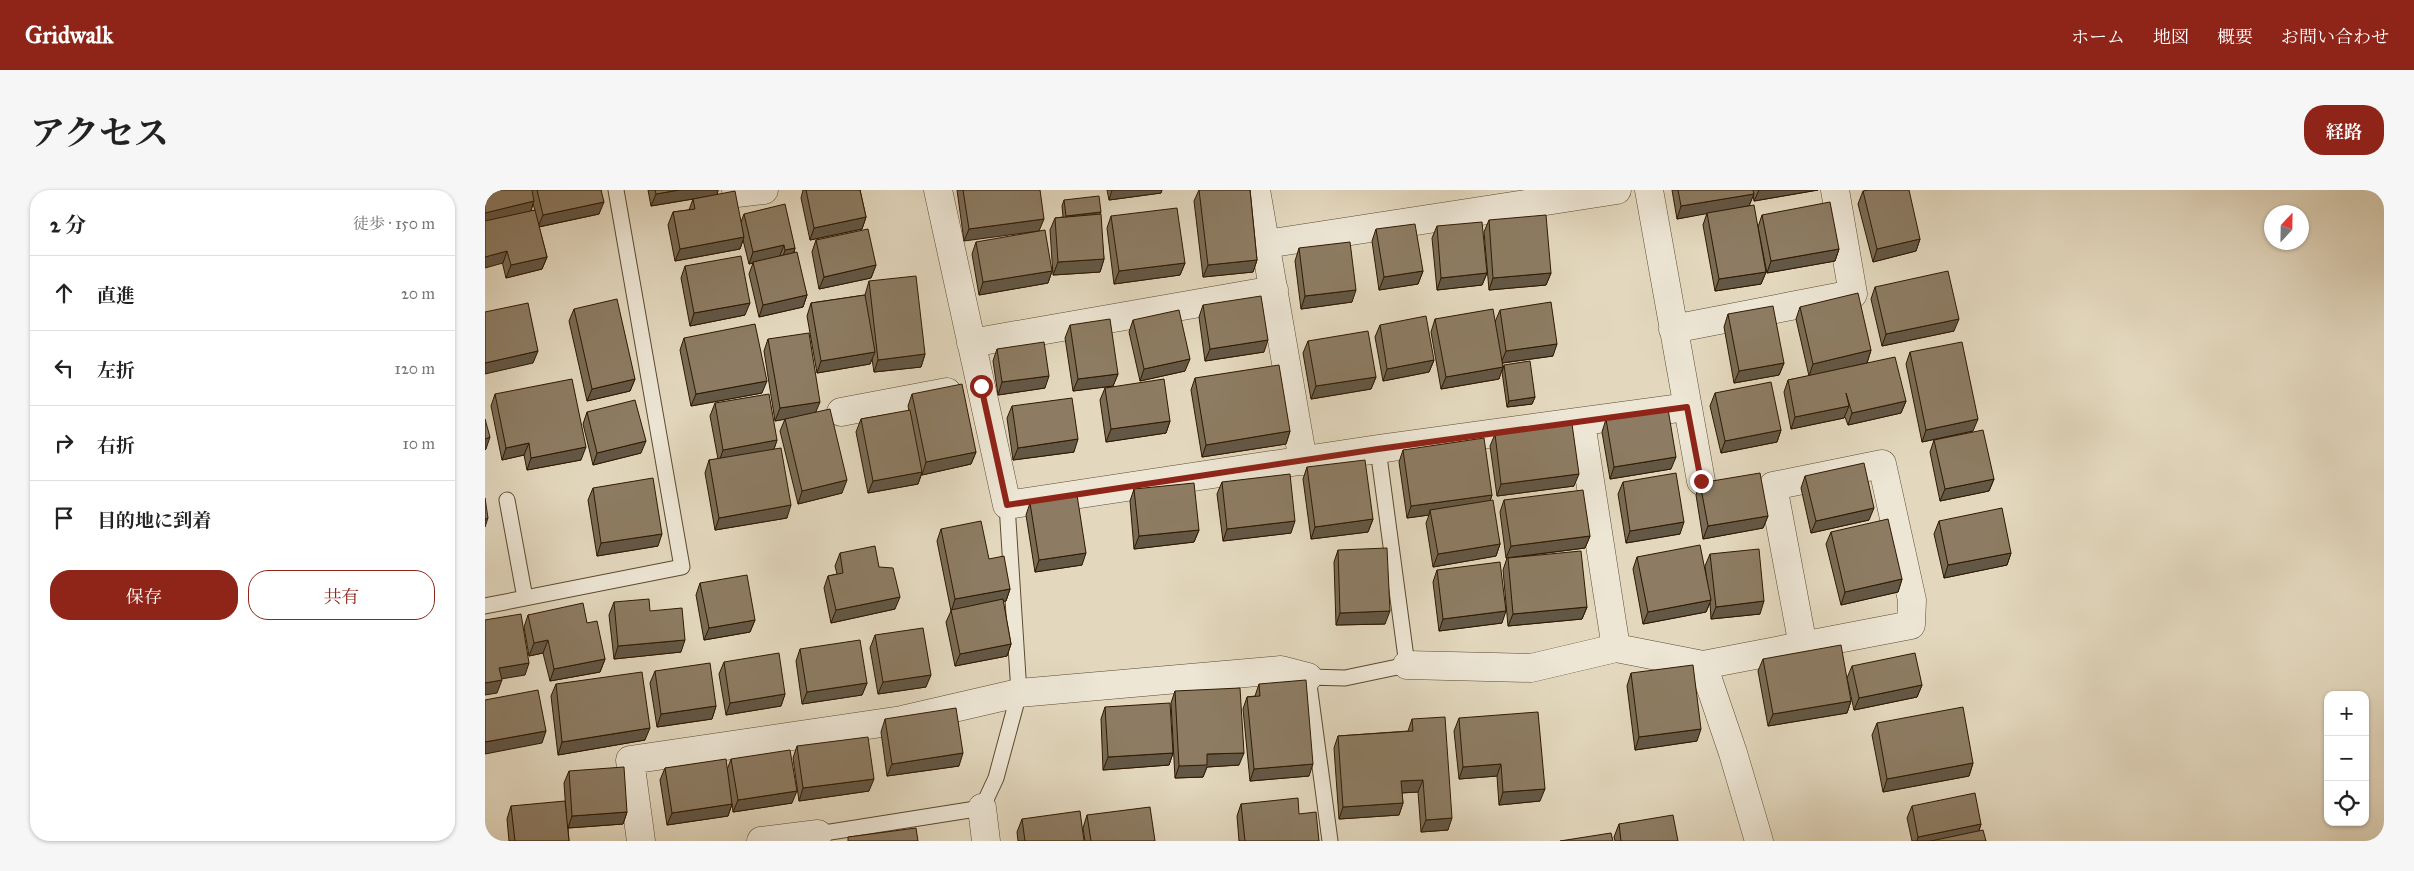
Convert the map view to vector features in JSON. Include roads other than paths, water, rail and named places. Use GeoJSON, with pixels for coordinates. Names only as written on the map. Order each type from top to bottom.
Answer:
{"type":"FeatureCollection","features":[{"type":"Feature","properties":{"kind":"street"},"geometry":{"type":"LineString","coordinates":[[737,190],[737,193],[764,190]]}},
{"type":"Feature","properties":{"kind":"street"},"geometry":{"type":"LineString","coordinates":[[938,190],[1007,505],[1378,449],[1581,423],[1687,407]]}},
{"type":"Feature","properties":{"kind":"street"},"geometry":{"type":"LineString","coordinates":[[1257,190],[1303,461]]}},
{"type":"Feature","properties":{"kind":"street"},"geometry":{"type":"LineString","coordinates":[[1266,244],[1617,190]]}},
{"type":"Feature","properties":{"kind":"street"},"geometry":{"type":"LineString","coordinates":[[1649,190],[1701,481]]}},
{"type":"Feature","properties":{"kind":"street"},"geometry":{"type":"LineString","coordinates":[[1673,328],[1853,294],[1835,190]]}},
{"type":"Feature","properties":{"kind":"street"},"geometry":{"type":"LineString","coordinates":[[971,343],[1274,290]]}},
{"type":"Feature","properties":{"kind":"street"},"geometry":{"type":"LineString","coordinates":[[841,412],[981,386]]}},
{"type":"Feature","properties":{"kind":"street"},"geometry":{"type":"LineString","coordinates":[[1581,423],[1616,648]]}},
{"type":"Feature","properties":{"kind":"street"},"geometry":{"type":"LineString","coordinates":[[1407,665],[1531,668],[1616,648],[1703,665],[1803,646],[1911,625],[1912,600],[1882,464],[1773,486],[1803,646]]}},
{"type":"Feature","properties":{"kind":"street"},"geometry":{"type":"LineString","coordinates":[[1703,665],[1733,753],[1759,841]]}},
{"type":"Feature","properties":{"kind":"street"},"geometry":{"type":"LineString","coordinates":[[641,841],[630,760],[902,720],[1019,693],[1281,670],[1308,677]]}},
{"type":"Feature","properties":{"kind":"street"},"geometry":{"type":"LineString","coordinates":[[982,808],[986,841]]}},
{"type":"Feature","properties":{"kind":"street"},"geometry":{"type":"LineString","coordinates":[[761,841],[819,837]]}},
{"type":"Feature","properties":{"kind":"lane"},"geometry":{"type":"LineString","coordinates":[[485,606],[682,568],[616,190]]}},
{"type":"Feature","properties":{"kind":"lane"},"geometry":{"type":"LineString","coordinates":[[1330,841],[1308,677],[1345,678],[1407,665],[1378,449]]}},
{"type":"Feature","properties":{"kind":"lane"},"geometry":{"type":"LineString","coordinates":[[507,500],[525,598]]}},
{"type":"Feature","properties":{"kind":"lane"},"geometry":{"type":"LineString","coordinates":[[819,837],[982,808],[996,778],[1019,693],[1007,505]]}}]}
